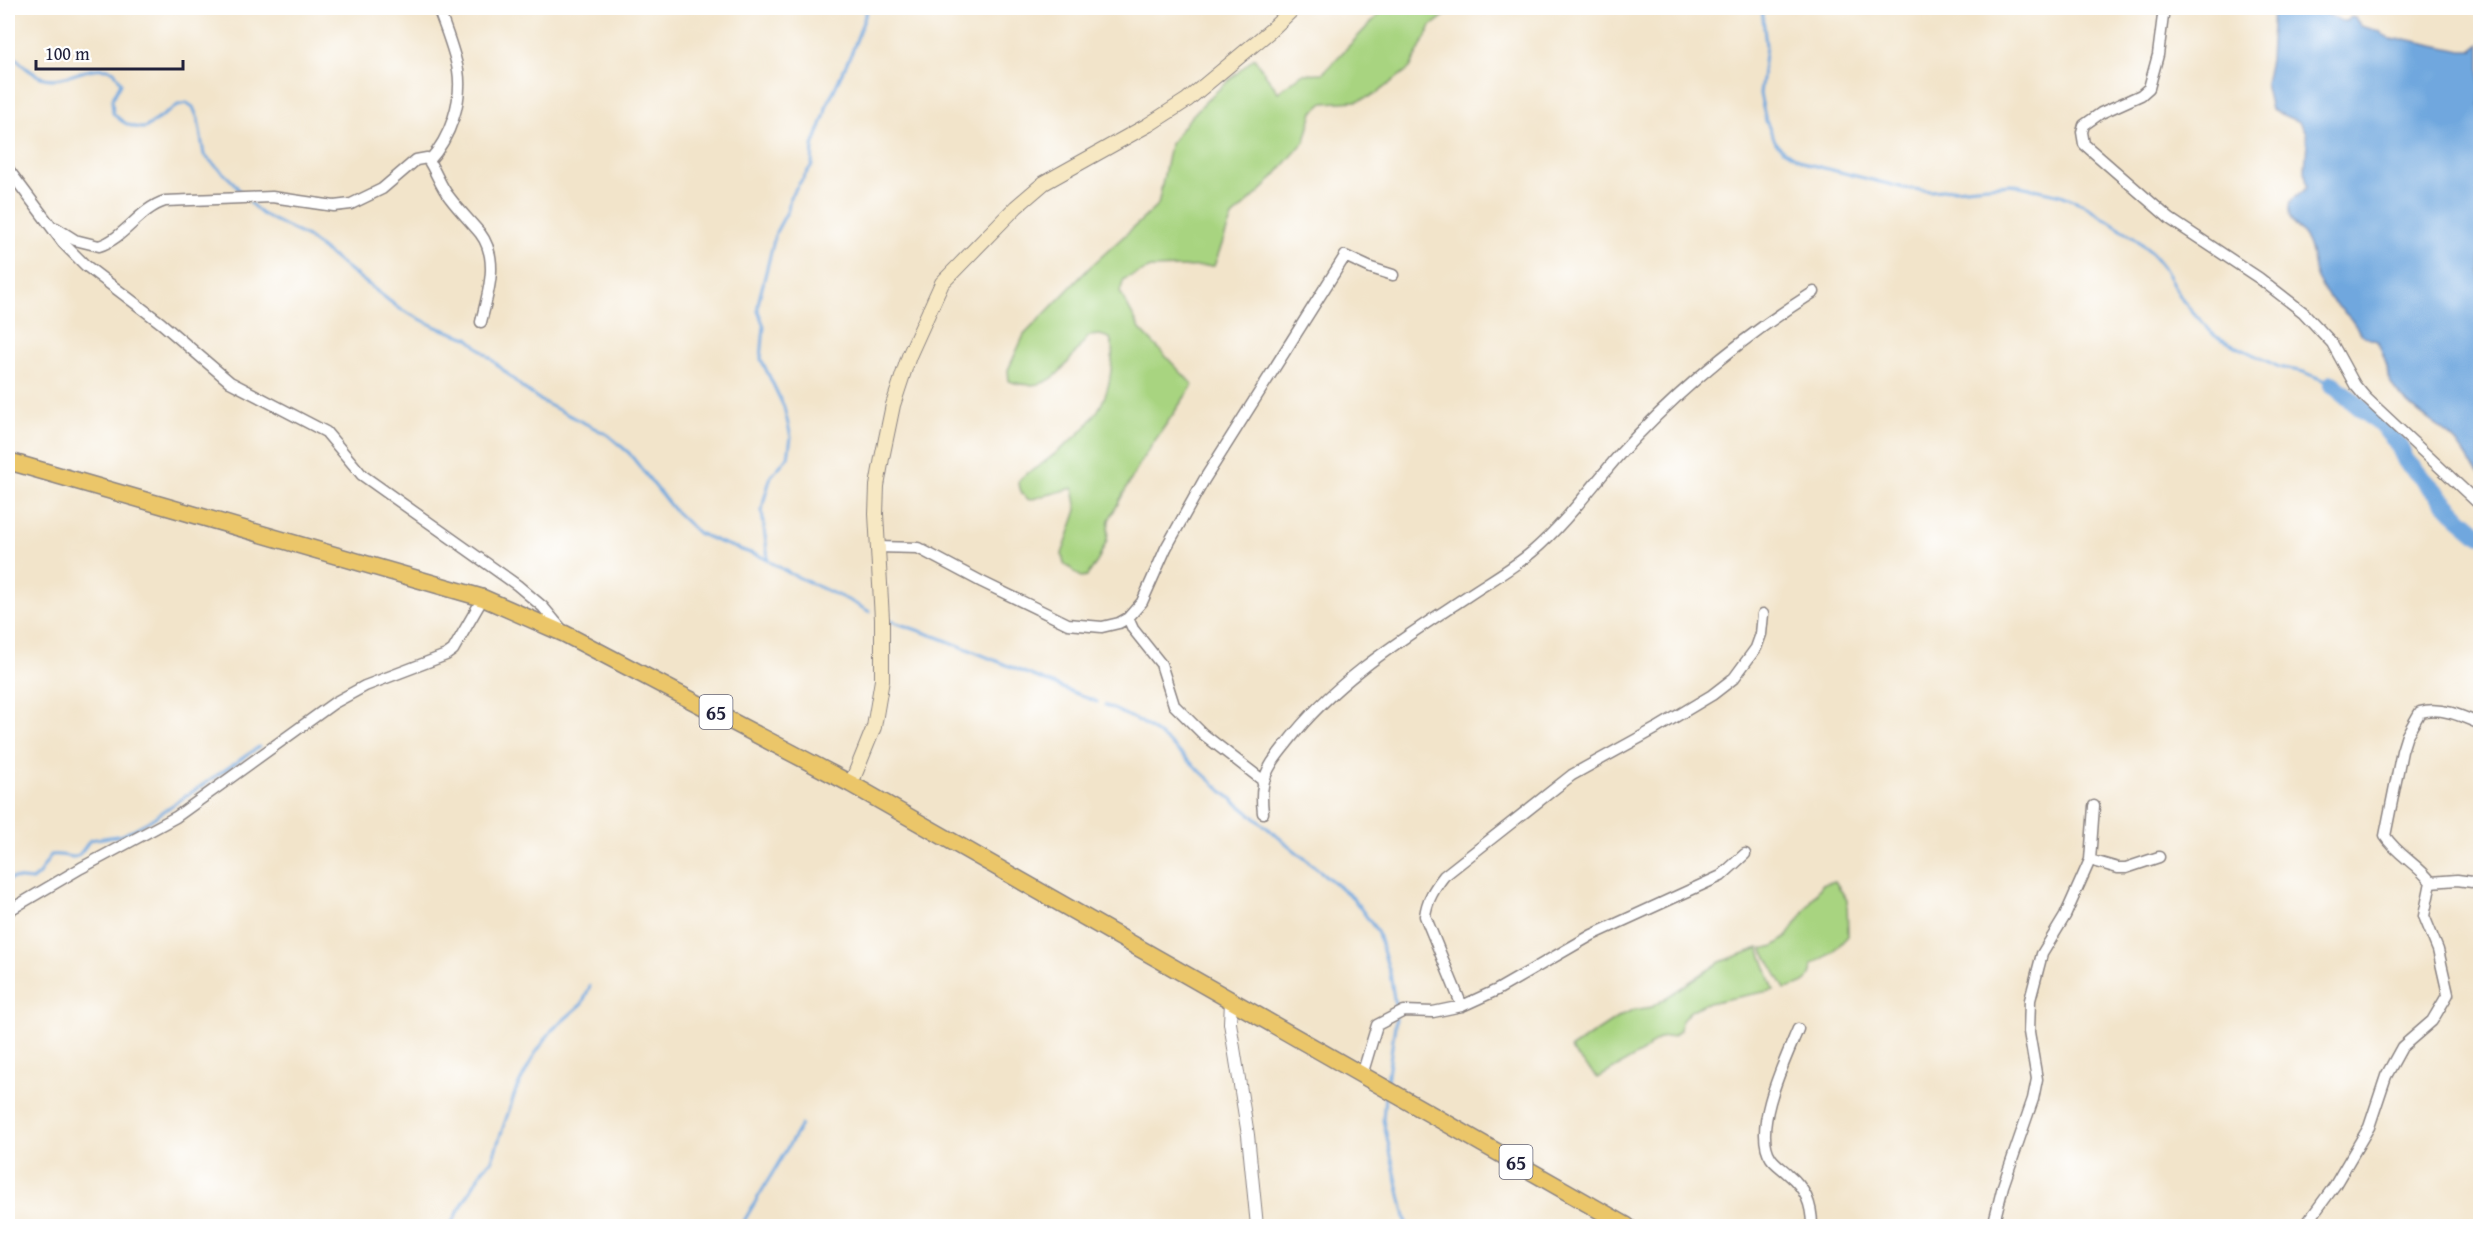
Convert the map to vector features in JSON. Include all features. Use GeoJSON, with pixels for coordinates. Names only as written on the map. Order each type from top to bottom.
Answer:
{"type":"FeatureCollection","features":[{"type":"Feature","properties":{"kind":"main road"},"geometry":{"type":"LineString","coordinates":[[851,784],[874,727],[882,680],[877,486],[893,405],[917,334],[946,277],[1016,207],[1044,183],[1188,100],[1294,8]]}},
{"type":"Feature","properties":{"kind":"main road","name":"65"},"geometry":{"type":"LineString","coordinates":[[8,461],[483,598],[565,634],[851,784],[1627,1227]]}},
{"type":"Feature","properties":{"kind":"street"},"geometry":{"type":"LineString","coordinates":[[429,161],[443,144],[458,102],[458,70],[438,8]]}},
{"type":"Feature","properties":{"kind":"street"},"geometry":{"type":"LineString","coordinates":[[2164,8],[2158,55],[2149,88],[2101,113],[2084,125],[2082,132],[2084,144],[2170,219],[2259,278],[2303,312],[2332,344],[2355,385],[2366,398],[2481,505]]}},
{"type":"Feature","properties":{"kind":"street"},"geometry":{"type":"LineString","coordinates":[[51,225],[75,240],[99,246],[115,238],[151,207],[165,201],[272,197],[334,206],[351,204],[382,189],[416,159],[427,158],[444,190],[487,245],[491,267],[489,291],[481,322]]}},
{"type":"Feature","properties":{"kind":"street"},"geometry":{"type":"LineString","coordinates":[[8,169],[75,256],[161,323],[214,371],[248,393],[326,432],[362,475],[517,585],[543,607],[565,634]]}},
{"type":"Feature","properties":{"kind":"street"},"geometry":{"type":"LineString","coordinates":[[877,547],[918,548],[1068,624],[1102,627],[1119,623],[1128,618],[1142,602],[1166,548],[1204,480],[1271,377],[1345,256],[1392,275]]}},
{"type":"Feature","properties":{"kind":"street"},"geometry":{"type":"LineString","coordinates":[[1263,813],[1261,798],[1268,770],[1300,726],[1341,684],[1437,615],[1530,554],[1556,531],[1643,430],[1691,383],[1759,328],[1814,292]]}},
{"type":"Feature","properties":{"kind":"street"},"geometry":{"type":"LineString","coordinates":[[8,911],[81,868],[176,817],[334,703],[382,679],[446,655],[453,650],[483,598]]}},
{"type":"Feature","properties":{"kind":"street"},"geometry":{"type":"LineString","coordinates":[[1462,1006],[1425,916],[1426,906],[1438,884],[1458,864],[1572,775],[1657,728],[1712,695],[1734,678],[1756,648],[1761,634],[1763,614]]}},
{"type":"Feature","properties":{"kind":"street"},"geometry":{"type":"LineString","coordinates":[[1128,618],[1133,629],[1161,664],[1174,705],[1203,734],[1261,779],[1263,783]]}},
{"type":"Feature","properties":{"kind":"street"},"geometry":{"type":"LineString","coordinates":[[2431,882],[2418,867],[2391,845],[2385,836],[2407,735],[2420,712],[2431,709],[2442,710],[2481,724]]}},
{"type":"Feature","properties":{"kind":"street"},"geometry":{"type":"LineString","coordinates":[[1992,1227],[2003,1186],[2033,1099],[2037,1079],[2028,1012],[2042,954],[2065,916],[2090,860],[2094,806]]}},
{"type":"Feature","properties":{"kind":"street"},"geometry":{"type":"LineString","coordinates":[[1367,1078],[1377,1025],[1388,1018],[1404,1011],[1432,1012],[1462,1006],[1497,990],[1592,934],[1721,876],[1745,854]]}},
{"type":"Feature","properties":{"kind":"street"},"geometry":{"type":"LineString","coordinates":[[2090,860],[2126,868],[2159,857]]}},
{"type":"Feature","properties":{"kind":"street"},"geometry":{"type":"LineString","coordinates":[[2431,882],[2457,880],[2481,884]]}},
{"type":"Feature","properties":{"kind":"street"},"geometry":{"type":"LineString","coordinates":[[2305,1227],[2335,1185],[2369,1127],[2386,1076],[2402,1047],[2432,1021],[2448,994],[2438,950],[2424,916],[2431,882]]}},
{"type":"Feature","properties":{"kind":"street"},"geometry":{"type":"LineString","coordinates":[[1231,1001],[1230,1023],[1248,1135],[1257,1227]]}},
{"type":"Feature","properties":{"kind":"street"},"geometry":{"type":"LineString","coordinates":[[1798,1029],[1776,1084],[1766,1120],[1765,1134],[1771,1158],[1806,1192],[1812,1227]]}},
{"type":"Feature","properties":{"kind":"green space"},"geometry":{"type":"Polygon","coordinates":[[[1385,8],[1460,8],[1451,11],[1431,26],[1410,68],[1374,95],[1357,101],[1323,103],[1313,112],[1305,141],[1265,187],[1232,217],[1214,266],[1151,268],[1124,279],[1120,292],[1140,329],[1193,385],[1143,458],[1109,520],[1107,540],[1097,562],[1087,576],[1081,577],[1064,563],[1062,554],[1077,510],[1073,488],[1029,500],[1022,494],[1018,482],[1067,444],[1097,412],[1108,386],[1112,358],[1111,342],[1110,338],[1100,335],[1089,336],[1056,375],[1047,381],[1024,385],[1009,381],[1008,370],[1024,335],[1090,267],[1158,205],[1170,145],[1186,122],[1208,99],[1254,58],[1278,92],[1302,74],[1323,73],[1385,8]]]}},
{"type":"Feature","properties":{"kind":"green space"},"geometry":{"type":"Polygon","coordinates":[[[1835,881],[1847,900],[1848,936],[1833,952],[1812,965],[1808,980],[1785,989],[1762,949],[1774,946],[1787,937],[1822,885],[1835,881]]]}},
{"type":"Feature","properties":{"kind":"green space"},"geometry":{"type":"Polygon","coordinates":[[[1759,948],[1774,990],[1703,1004],[1689,1012],[1681,1022],[1680,1030],[1674,1036],[1659,1038],[1640,1054],[1598,1078],[1570,1049],[1620,1016],[1633,1010],[1652,1007],[1720,962],[1759,948]]]}},
{"type":"Feature","properties":{"kind":"water"},"geometry":{"type":"Polygon","coordinates":[[[2273,8],[2311,8],[2342,21],[2347,21],[2351,17],[2355,18],[2361,26],[2379,31],[2390,40],[2405,39],[2462,51],[2471,51],[2480,44],[2480,474],[2455,441],[2411,406],[2395,390],[2388,378],[2385,360],[2377,341],[2367,338],[2358,330],[2317,279],[2308,243],[2290,218],[2289,213],[2292,201],[2307,187],[2306,132],[2299,122],[2271,110],[2265,83],[2270,60],[2273,8]]]}},
{"type":"Feature","properties":{"kind":"waterway"},"geometry":{"type":"LineString","coordinates":[[768,559],[762,511],[764,500],[771,476],[788,457],[791,437],[784,407],[761,359],[764,326],[758,311],[758,304],[776,232],[788,210],[790,197],[812,165],[813,146],[826,107],[852,52],[868,8]]}},
{"type":"Feature","properties":{"kind":"waterway"},"geometry":{"type":"LineString","coordinates":[[1762,8],[1766,46],[1760,94],[1766,121],[1776,143],[1783,150],[1808,164],[1904,188],[1931,191],[2011,184],[2061,195],[2083,204],[2135,238],[2150,251],[2163,267],[2183,301],[2215,336],[2279,367],[2304,372],[2332,384]]}},
{"type":"Feature","properties":{"kind":"waterway"},"geometry":{"type":"LineString","coordinates":[[8,51],[23,66],[41,77],[50,79],[95,69],[114,71],[121,83],[112,100],[113,113],[132,126],[145,128],[178,105],[187,103],[193,107],[198,119],[204,155],[233,182],[243,195]]}},
{"type":"Feature","properties":{"kind":"waterway"},"geometry":{"type":"LineString","coordinates":[[250,203],[262,214],[307,237],[400,309],[436,327],[468,338],[523,388],[543,402],[608,435],[629,453],[673,509],[698,533],[762,557],[789,573],[870,612]]}},
{"type":"Feature","properties":{"kind":"waterway"},"geometry":{"type":"LineString","coordinates":[[2332,384],[2384,427],[2399,446],[2406,461],[2460,518],[2480,535]]}},
{"type":"Feature","properties":{"kind":"waterway"},"geometry":{"type":"LineString","coordinates":[[891,621],[940,638],[1097,702]]}},
{"type":"Feature","properties":{"kind":"waterway"},"geometry":{"type":"LineString","coordinates":[[1105,705],[1141,722],[1166,740],[1222,791],[1353,898],[1377,931],[1390,973],[1396,1011]]}},
{"type":"Feature","properties":{"kind":"waterway"},"geometry":{"type":"LineString","coordinates":[[8,881],[12,878],[32,880],[39,874],[51,855],[76,857],[90,840],[123,835],[149,821],[259,747]]}},
{"type":"Feature","properties":{"kind":"waterway"},"geometry":{"type":"LineString","coordinates":[[450,1226],[483,1169],[492,1160],[516,1090],[535,1054],[552,1030],[582,1004],[590,986]]}},
{"type":"Feature","properties":{"kind":"waterway"},"geometry":{"type":"LineString","coordinates":[[1387,1082],[1396,1018]]}},
{"type":"Feature","properties":{"kind":"waterway"},"geometry":{"type":"LineString","coordinates":[[1385,1095],[1383,1120],[1407,1226]]}},
{"type":"Feature","properties":{"kind":"waterway"},"geometry":{"type":"LineString","coordinates":[[741,1226],[801,1125]]}}]}
